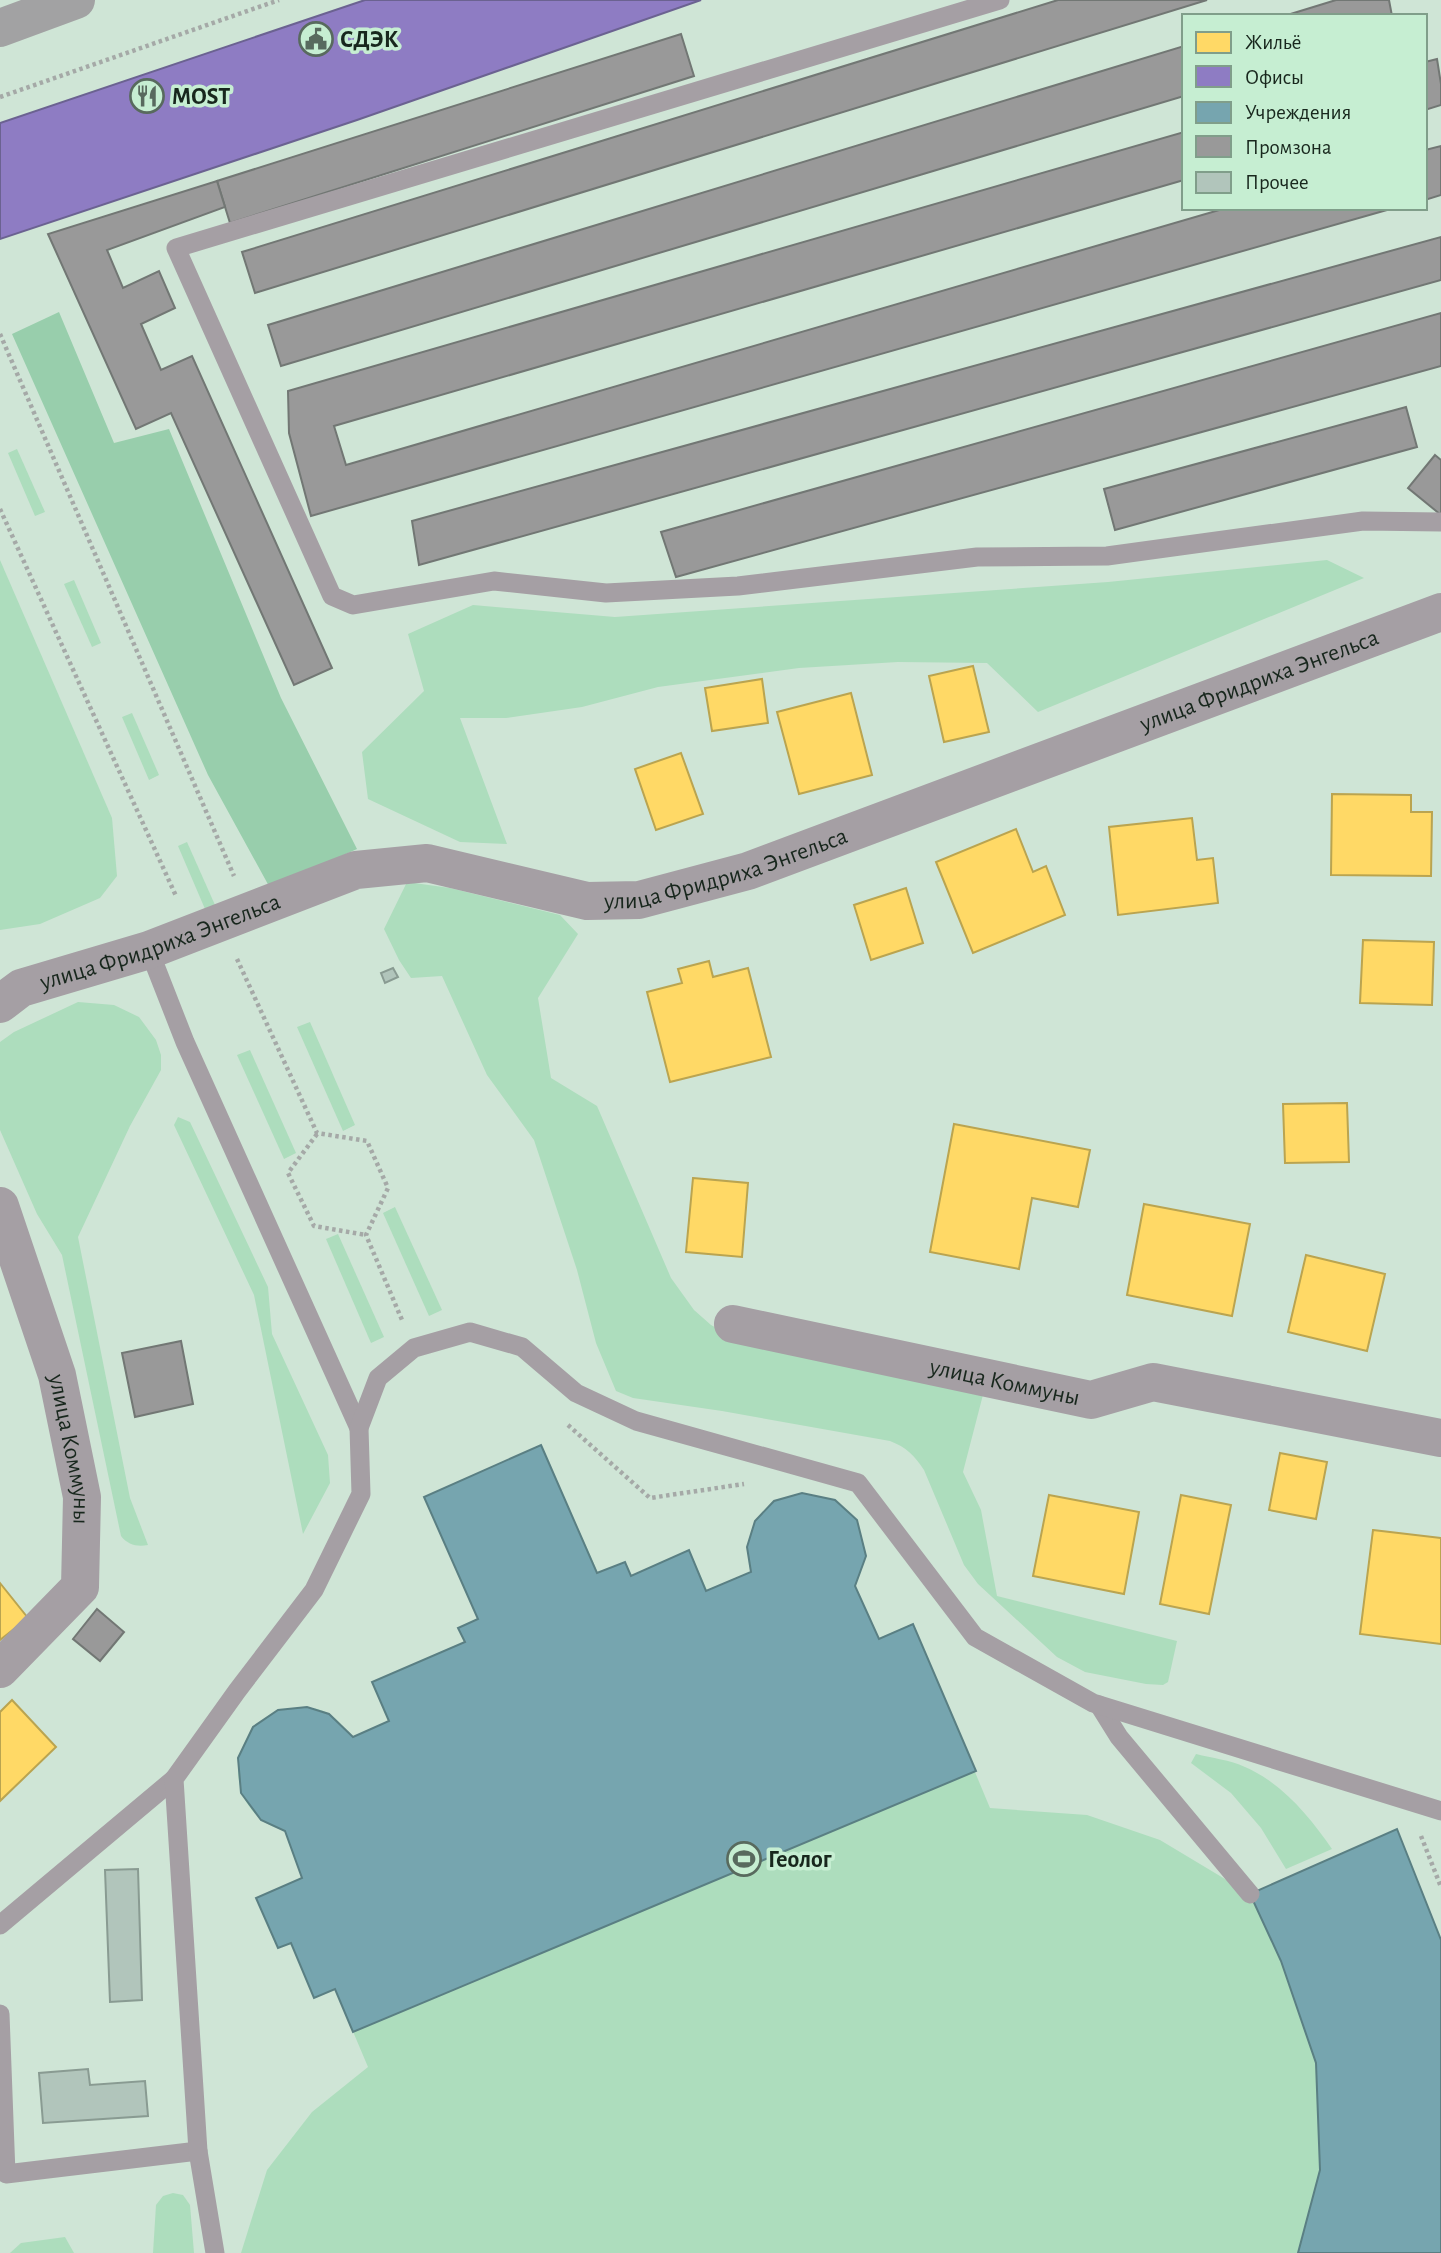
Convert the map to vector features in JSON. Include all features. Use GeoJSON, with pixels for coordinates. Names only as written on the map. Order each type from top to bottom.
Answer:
{"type":"FeatureCollection","features":[{"type":"Feature","properties":{"kind":"main road"},"geometry":{"type":"LineString","coordinates":[[0,28],[76,0]]}},
{"type":"Feature","properties":{"kind":"street","name":"улица Фридриха Энгельса"},"geometry":{"type":"LineString","coordinates":[[0,1004],[21,988],[149,950],[356,870],[427,863],[587,901],[639,900],[748,871],[1441,612]]}},
{"type":"Feature","properties":{"kind":"street","name":"улица Коммуны"},"geometry":{"type":"LineString","coordinates":[[0,1206],[57,1375],[82,1497],[80,1587],[0,1669]]}},
{"type":"Feature","properties":{"kind":"street","name":"улица Коммуны"},"geometry":{"type":"LineString","coordinates":[[733,1324],[1091,1400],[1153,1382],[1441,1438]]}},
{"type":"Feature","properties":{"kind":"lane"},"geometry":{"type":"LineString","coordinates":[[1000,0],[176,248],[332,596],[353,605],[494,581],[606,593],[738,586],[977,557],[1107,556],[1363,522],[1441,522]]}},
{"type":"Feature","properties":{"kind":"lane"},"geometry":{"type":"LineString","coordinates":[[0,1925],[174,1779],[314,1590],[361,1494],[359,1428],[185,1042],[149,950]]}},
{"type":"Feature","properties":{"kind":"lane"},"geometry":{"type":"LineString","coordinates":[[359,1428],[378,1378],[414,1349],[470,1332],[522,1347],[576,1393],[636,1421],[858,1483],[975,1637],[1099,1705],[1441,1811]]}},
{"type":"Feature","properties":{"kind":"lane"},"geometry":{"type":"LineString","coordinates":[[1099,1705],[1119,1737],[1250,1894]]}},
{"type":"Feature","properties":{"kind":"lane"},"geometry":{"type":"LineString","coordinates":[[174,1779],[198,2151],[215,2253]]}},
{"type":"Feature","properties":{"kind":"lane"},"geometry":{"type":"LineString","coordinates":[[0,2014],[6,2174],[198,2151]]}},
{"type":"Feature","properties":{"kind":"path"},"geometry":{"type":"LineString","coordinates":[[0,97],[279,0]]}},
{"type":"Feature","properties":{"kind":"path"},"geometry":{"type":"LineString","coordinates":[[0,334],[241,891],[221,924]]}},
{"type":"Feature","properties":{"kind":"path"},"geometry":{"type":"LineString","coordinates":[[0,509],[179,903]]}},
{"type":"Feature","properties":{"kind":"path"},"geometry":{"type":"LineString","coordinates":[[317,1133],[288,1173],[314,1226],[366,1235]]}},
{"type":"Feature","properties":{"kind":"green space"},"geometry":{"type":"Polygon","coordinates":[[[59,312],[114,443],[169,429],[281,698],[357,849],[270,888],[208,775],[12,334],[59,312]]]}},
{"type":"Feature","properties":{"kind":"green space"},"geometry":{"type":"Polygon","coordinates":[[[17,449],[45,512],[35,516],[8,453],[17,449]]]}},
{"type":"Feature","properties":{"kind":"green space"},"geometry":{"type":"Polygon","coordinates":[[[0,560],[112,818],[117,876],[100,898],[40,924],[0,930],[0,560]]]}},
{"type":"Feature","properties":{"kind":"green space"},"geometry":{"type":"Polygon","coordinates":[[[1327,560],[1364,578],[1038,712],[987,663],[898,662],[799,668],[658,687],[582,707],[506,718],[460,718],[507,844],[460,842],[368,799],[362,752],[424,691],[408,634],[473,605],[615,617],[1108,582],[1327,560]]]}},
{"type":"Feature","properties":{"kind":"green space"},"geometry":{"type":"Polygon","coordinates":[[[74,580],[101,643],[92,647],[64,584],[74,580]]]}},
{"type":"Feature","properties":{"kind":"green space"},"geometry":{"type":"Polygon","coordinates":[[[132,713],[159,775],[149,780],[122,717],[132,713]]]}},
{"type":"Feature","properties":{"kind":"green space"},"geometry":{"type":"Polygon","coordinates":[[[187,842],[215,905],[205,909],[178,846],[187,842]]]}},
{"type":"Feature","properties":{"kind":"green space"},"geometry":{"type":"Polygon","coordinates":[[[407,882],[450,888],[560,915],[578,934],[538,998],[551,1078],[597,1106],[671,1278],[694,1310],[711,1325],[748,1345],[985,1387],[963,1472],[981,1510],[997,1596],[1177,1641],[1168,1682],[1163,1685],[1146,1684],[1085,1672],[1057,1657],[978,1584],[964,1565],[924,1470],[910,1452],[896,1443],[722,1411],[633,1398],[616,1391],[596,1343],[577,1270],[534,1140],[487,1075],[442,976],[411,978],[384,929],[407,882]]]}},
{"type":"Feature","properties":{"kind":"green space"},"geometry":{"type":"Polygon","coordinates":[[[78,1002],[114,1005],[139,1017],[156,1040],[161,1055],[161,1070],[130,1126],[78,1237],[130,1498],[148,1545],[144,1546],[130,1543],[121,1536],[62,1255],[37,1214],[0,1130],[0,1042],[14,1032],[78,1002]]]}},
{"type":"Feature","properties":{"kind":"green space"},"geometry":{"type":"Polygon","coordinates":[[[310,1022],[355,1125],[343,1131],[297,1027],[310,1022]]]}},
{"type":"Feature","properties":{"kind":"green space"},"geometry":{"type":"Polygon","coordinates":[[[250,1050],[296,1153],[284,1159],[237,1055],[250,1050]]]}},
{"type":"Feature","properties":{"kind":"green space"},"geometry":{"type":"Polygon","coordinates":[[[178,1117],[190,1122],[268,1287],[272,1334],[328,1455],[330,1483],[303,1534],[254,1295],[174,1125],[178,1117]]]}},
{"type":"Feature","properties":{"kind":"green space"},"geometry":{"type":"Polygon","coordinates":[[[395,1207],[442,1310],[429,1316],[383,1213],[395,1207]]]}},
{"type":"Feature","properties":{"kind":"green space"},"geometry":{"type":"Polygon","coordinates":[[[338,1234],[384,1337],[371,1343],[326,1239],[338,1234]]]}},
{"type":"Feature","properties":{"kind":"green space","name":"Геолог"},"geometry":{"type":"Polygon","coordinates":[[[541,1445],[598,1573],[625,1562],[632,1576],[689,1550],[707,1590],[751,1572],[747,1547],[755,1521],[774,1501],[802,1493],[835,1500],[857,1520],[866,1556],[855,1586],[879,1638],[913,1624],[990,1808],[1087,1815],[1160,1840],[1250,1894],[1397,1829],[1441,1940],[1441,2253],[241,2253],[267,2170],[312,2112],[368,2067],[335,1989],[314,1998],[291,1944],[278,1948],[256,1898],[302,1878],[285,1831],[263,1821],[248,1805],[238,1771],[240,1753],[247,1737],[258,1724],[273,1714],[292,1709],[311,1708],[325,1712],[353,1737],[389,1722],[372,1682],[464,1642],[458,1628],[478,1618],[424,1497],[541,1445]]]}},
{"type":"Feature","properties":{"kind":"green space"},"geometry":{"type":"Polygon","coordinates":[[[1196,1754],[1239,1765],[1271,1782],[1305,1813],[1332,1849],[1286,1869],[1261,1828],[1231,1793],[1191,1763],[1196,1754]]]}},
{"type":"Feature","properties":{"kind":"green space"},"geometry":{"type":"Polygon","coordinates":[[[173,2193],[183,2195],[190,2205],[194,2253],[153,2253],[156,2205],[163,2196],[173,2193]]]}},
{"type":"Feature","properties":{"kind":"green space"},"geometry":{"type":"Polygon","coordinates":[[[65,2237],[74,2253],[10,2253],[21,2243],[65,2237]]]}},
{"type":"Feature","properties":{"kind":"building: Жильё"},"geometry":{"type":"Polygon","coordinates":[[[973,666],[989,732],[944,742],[929,676],[973,666]]]}},
{"type":"Feature","properties":{"kind":"building: Жильё"},"geometry":{"type":"Polygon","coordinates":[[[762,679],[768,723],[712,731],[705,688],[762,679]]]}},
{"type":"Feature","properties":{"kind":"building: Жильё"},"geometry":{"type":"Polygon","coordinates":[[[851,693],[872,775],[799,794],[777,712],[851,693]]]}},
{"type":"Feature","properties":{"kind":"building: Жильё"},"geometry":{"type":"Polygon","coordinates":[[[681,753],[703,814],[656,830],[635,769],[681,753]]]}},
{"type":"Feature","properties":{"kind":"building: Жильё"},"geometry":{"type":"Polygon","coordinates":[[[1332,794],[1411,795],[1411,812],[1432,812],[1431,876],[1331,875],[1332,794]]]}},
{"type":"Feature","properties":{"kind":"building: Жильё"},"geometry":{"type":"Polygon","coordinates":[[[1192,818],[1197,860],[1213,858],[1218,903],[1118,915],[1109,827],[1192,818]]]}},
{"type":"Feature","properties":{"kind":"building: Жильё"},"geometry":{"type":"Polygon","coordinates":[[[1016,829],[1033,872],[1046,866],[1065,915],[973,953],[936,862],[1016,829]]]}},
{"type":"Feature","properties":{"kind":"building: Жильё"},"geometry":{"type":"Polygon","coordinates":[[[906,888],[923,943],[871,960],[854,905],[906,888]]]}},
{"type":"Feature","properties":{"kind":"building: Жильё"},"geometry":{"type":"Polygon","coordinates":[[[1363,940],[1434,942],[1432,1005],[1360,1003],[1363,940]]]}},
{"type":"Feature","properties":{"kind":"building: Жильё"},"geometry":{"type":"Polygon","coordinates":[[[709,961],[713,977],[748,968],[771,1057],[670,1082],[647,992],[682,983],[678,969],[709,961]]]}},
{"type":"Feature","properties":{"kind":"building: Жильё"},"geometry":{"type":"Polygon","coordinates":[[[1347,1103],[1349,1162],[1285,1163],[1283,1104],[1347,1103]]]}},
{"type":"Feature","properties":{"kind":"building: Жильё"},"geometry":{"type":"Polygon","coordinates":[[[954,1124],[1090,1150],[1078,1207],[1032,1198],[1019,1269],[930,1252],[954,1124]]]}},
{"type":"Feature","properties":{"kind":"building: Жильё"},"geometry":{"type":"Polygon","coordinates":[[[693,1178],[748,1183],[742,1257],[686,1252],[693,1178]]]}},
{"type":"Feature","properties":{"kind":"building: Жильё"},"geometry":{"type":"Polygon","coordinates":[[[1144,1204],[1250,1224],[1232,1316],[1127,1295],[1144,1204]]]}},
{"type":"Feature","properties":{"kind":"building: Жильё"},"geometry":{"type":"Polygon","coordinates":[[[1306,1255],[1385,1274],[1367,1351],[1288,1332],[1306,1255]]]}},
{"type":"Feature","properties":{"kind":"building: Жильё"},"geometry":{"type":"Polygon","coordinates":[[[1280,1453],[1327,1462],[1316,1519],[1269,1510],[1280,1453]]]}},
{"type":"Feature","properties":{"kind":"building: Жильё"},"geometry":{"type":"Polygon","coordinates":[[[1049,1495],[1139,1512],[1124,1594],[1033,1576],[1049,1495]]]}},
{"type":"Feature","properties":{"kind":"building: Жильё"},"geometry":{"type":"Polygon","coordinates":[[[1181,1495],[1231,1505],[1209,1614],[1160,1604],[1181,1495]]]}},
{"type":"Feature","properties":{"kind":"building: Жильё"},"geometry":{"type":"Polygon","coordinates":[[[1373,1530],[1441,1538],[1441,1644],[1360,1634],[1373,1530]]]}},
{"type":"Feature","properties":{"kind":"building: Жильё"},"geometry":{"type":"Polygon","coordinates":[[[0,1583],[28,1618],[0,1640],[0,1583]]]}},
{"type":"Feature","properties":{"kind":"building: Жильё"},"geometry":{"type":"Polygon","coordinates":[[[12,1700],[56,1747],[0,1801],[0,1712],[12,1700]]]}},
{"type":"Feature","properties":{"kind":"building: Офисы"},"geometry":{"type":"Polygon","coordinates":[[[365,0],[701,0],[357,120],[0,239],[0,123],[365,0]]]}},
{"type":"Feature","properties":{"kind":"building: Учреждения"},"geometry":{"type":"Polygon","coordinates":[[[541,1445],[597,1573],[625,1562],[631,1576],[689,1550],[706,1591],[751,1572],[747,1547],[755,1521],[774,1501],[802,1493],[835,1500],[857,1520],[866,1556],[855,1586],[879,1639],[913,1624],[976,1771],[353,2032],[335,1989],[314,1998],[291,1943],[278,1948],[256,1898],[302,1878],[285,1831],[261,1820],[241,1793],[238,1758],[253,1727],[278,1710],[307,1707],[329,1714],[353,1737],[389,1721],[372,1682],[465,1642],[458,1628],[478,1619],[424,1497],[541,1445]]]}},
{"type":"Feature","properties":{"kind":"building: Учреждения"},"geometry":{"type":"Polygon","coordinates":[[[1397,1829],[1441,1940],[1441,2253],[1298,2253],[1320,2170],[1316,2063],[1281,1961],[1250,1894],[1397,1829]]]}},
{"type":"Feature","properties":{"kind":"building: Промзона"},"geometry":{"type":"Polygon","coordinates":[[[1058,0],[1207,0],[255,293],[242,252],[1058,0]]]}},
{"type":"Feature","properties":{"kind":"building: Промзона"},"geometry":{"type":"Polygon","coordinates":[[[1336,0],[1389,0],[1392,14],[1290,14],[1336,0]]]}},
{"type":"Feature","properties":{"kind":"building: Промзона"},"geometry":{"type":"Polygon","coordinates":[[[681,34],[694,76],[230,223],[217,181],[681,34]]]}},
{"type":"Feature","properties":{"kind":"building: Промзона"},"geometry":{"type":"Polygon","coordinates":[[[1182,47],[1182,97],[281,366],[268,325],[1182,47]]]}},
{"type":"Feature","properties":{"kind":"building: Промзона"},"geometry":{"type":"Polygon","coordinates":[[[1437,59],[1441,105],[1427,109],[1427,62],[1437,59]]]}},
{"type":"Feature","properties":{"kind":"building: Промзона"},"geometry":{"type":"Polygon","coordinates":[[[1182,133],[1182,181],[334,426],[346,465],[1219,210],[1387,210],[311,516],[289,433],[288,391],[1182,133]]]}},
{"type":"Feature","properties":{"kind":"building: Промзона"},"geometry":{"type":"Polygon","coordinates":[[[1441,146],[1441,195],[1427,199],[1427,150],[1441,146]]]}},
{"type":"Feature","properties":{"kind":"building: Промзона"},"geometry":{"type":"Polygon","coordinates":[[[217,181],[225,207],[107,250],[123,288],[159,271],[175,308],[141,324],[161,370],[192,356],[332,668],[294,685],[171,413],[136,429],[48,234],[217,181]]]}},
{"type":"Feature","properties":{"kind":"building: Промзона"},"geometry":{"type":"Polygon","coordinates":[[[1441,237],[1441,280],[419,565],[412,521],[1441,237]]]}},
{"type":"Feature","properties":{"kind":"building: Промзона"},"geometry":{"type":"Polygon","coordinates":[[[1441,313],[1441,366],[676,577],[661,532],[1441,313]]]}},
{"type":"Feature","properties":{"kind":"building: Промзона"},"geometry":{"type":"Polygon","coordinates":[[[1406,407],[1417,447],[1115,530],[1104,489],[1406,407]]]}},
{"type":"Feature","properties":{"kind":"building: Промзона"},"geometry":{"type":"Polygon","coordinates":[[[1435,455],[1441,460],[1441,515],[1408,488],[1435,455]]]}},
{"type":"Feature","properties":{"kind":"building: Промзона"},"geometry":{"type":"Polygon","coordinates":[[[181,1341],[193,1404],[135,1417],[122,1353],[181,1341]]]}},
{"type":"Feature","properties":{"kind":"building: Промзона"},"geometry":{"type":"Polygon","coordinates":[[[97,1609],[124,1632],[100,1661],[73,1639],[97,1609]]]}},
{"type":"Feature","properties":{"kind":"building: Прочее"},"geometry":{"type":"Polygon","coordinates":[[[393,968],[398,977],[385,983],[381,973],[393,968]]]}},
{"type":"Feature","properties":{"kind":"building: Прочее"},"geometry":{"type":"Polygon","coordinates":[[[138,1869],[142,2000],[110,2002],[105,1870],[138,1869]]]}},
{"type":"Feature","properties":{"kind":"building: Прочее"},"geometry":{"type":"Polygon","coordinates":[[[88,2069],[90,2085],[145,2081],[148,2116],[43,2123],[39,2073],[88,2069]]]}},
{"type":"Feature","properties":{"kind":"place","name":"СДЭК"},"geometry":{"type":"Point","coordinates":[316,39]}},
{"type":"Feature","properties":{"kind":"place","name":"MOST"},"geometry":{"type":"Point","coordinates":[147,96]}},
{"type":"Feature","properties":{"kind":"place","name":"Геолог"},"geometry":{"type":"Point","coordinates":[744,1859]}}]}
